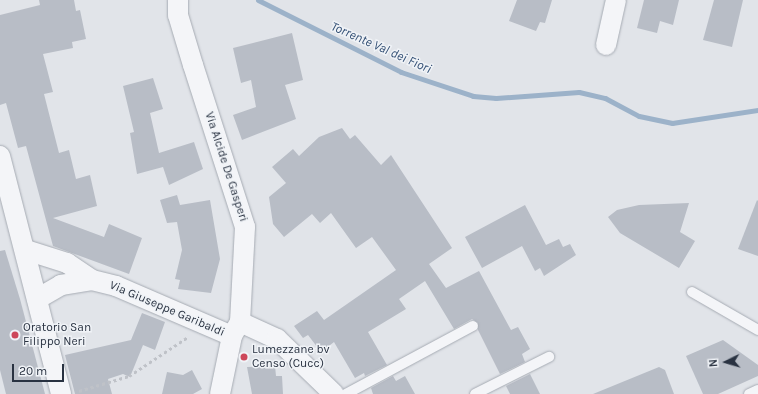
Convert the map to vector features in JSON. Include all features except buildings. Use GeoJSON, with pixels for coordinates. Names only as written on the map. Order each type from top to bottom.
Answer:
{"type":"FeatureCollection","features":[{"type":"Feature","properties":{"kind":"street","name":"Via Alcide De Gasperi"},"geometry":{"type":"LineString","coordinates":[[178,0],[178,15],[186,43],[245,227],[236,329]]}},
{"type":"Feature","properties":{"kind":"street"},"geometry":{"type":"LineString","coordinates":[[606,45],[616,0]]}},
{"type":"Feature","properties":{"kind":"street"},"geometry":{"type":"LineString","coordinates":[[0,156],[26,250],[61,394]]}},
{"type":"Feature","properties":{"kind":"street","name":"Via Giuseppe Garibaldi"},"geometry":{"type":"LineString","coordinates":[[26,250],[67,263],[92,280],[204,322],[236,329],[220,394]]}},
{"type":"Feature","properties":{"kind":"street","name":"Via Giuseppe Garibaldi"},"geometry":{"type":"LineString","coordinates":[[38,299],[60,285],[92,280]]}},
{"type":"Feature","properties":{"kind":"street"},"geometry":{"type":"LineString","coordinates":[[236,329],[277,339],[334,394]]}},
{"type":"Feature","properties":{"kind":"lane"},"geometry":{"type":"LineString","coordinates":[[692,292],[758,330]]}},
{"type":"Feature","properties":{"kind":"lane"},"geometry":{"type":"LineString","coordinates":[[346,394],[473,326]]}},
{"type":"Feature","properties":{"kind":"lane"},"geometry":{"type":"LineString","coordinates":[[475,394],[549,357]]}},
{"type":"Feature","properties":{"kind":"lane"},"geometry":{"type":"LineString","coordinates":[[749,394],[758,390]]}},
{"type":"Feature","properties":{"kind":"path"},"geometry":{"type":"LineString","coordinates":[[71,394],[129,376],[180,345],[204,322]]}},
{"type":"Feature","properties":{"kind":"waterway","name":"Torrente Val dei Fiori"},"geometry":{"type":"LineString","coordinates":[[258,0],[401,72],[473,96],[496,98],[579,92],[605,98],[639,116],[672,123],[758,110]]}},
{"type":"Feature","properties":{"kind":"place","name":"Oratorio San Filippo Neri"},"geometry":{"type":"Point","coordinates":[15,335]}},
{"type":"Feature","properties":{"kind":"place","name":"Lumezzane bv Censo (Cucc)"},"geometry":{"type":"Point","coordinates":[244,357]}}]}
